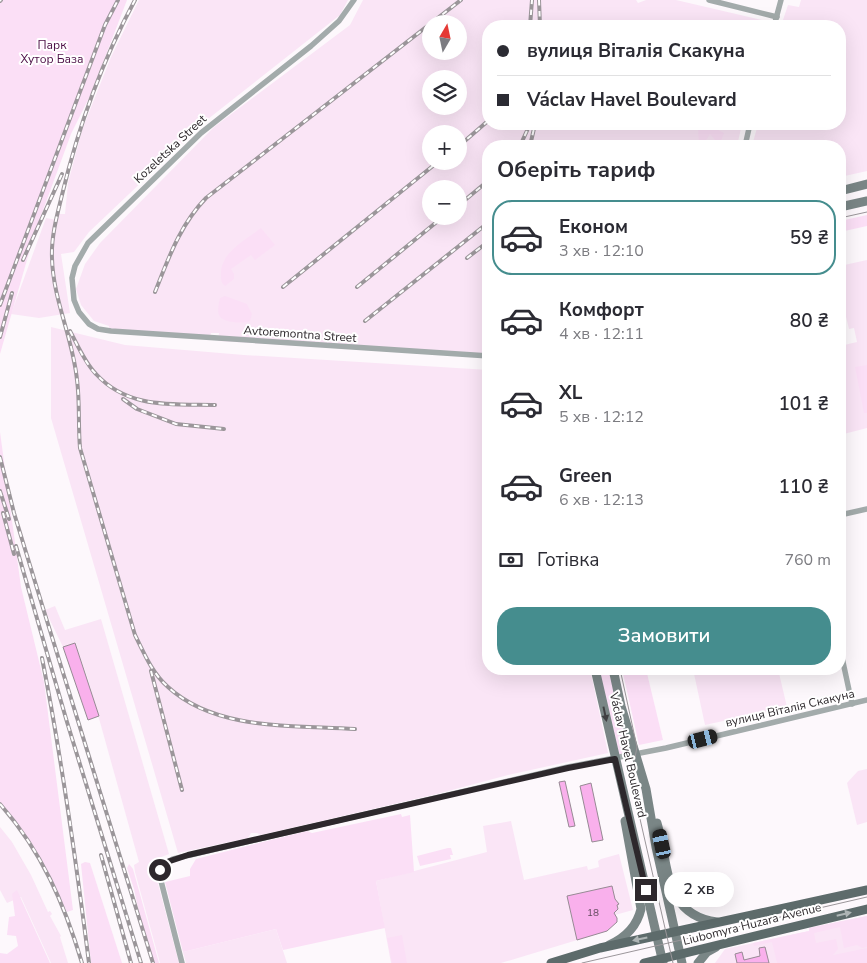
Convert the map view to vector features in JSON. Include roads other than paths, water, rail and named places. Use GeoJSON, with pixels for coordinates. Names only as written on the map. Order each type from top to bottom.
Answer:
{"type":"FeatureCollection","features":[{"type":"Feature","properties":{"kind":"main road"},"geometry":{"type":"LineString","coordinates":[[846,189],[867,184]]}},
{"type":"Feature","properties":{"kind":"main road"},"geometry":{"type":"LineString","coordinates":[[846,206],[867,201]]}},
{"type":"Feature","properties":{"kind":"main road","name":"Václav Havel Boulevard"},"geometry":{"type":"LineString","coordinates":[[596,675],[663,963]]}},
{"type":"Feature","properties":{"kind":"main road","name":"Václav Havel Boulevard"},"geometry":{"type":"LineString","coordinates":[[615,675],[646,789],[656,847],[682,963]]}},
{"type":"Feature","properties":{"kind":"main road"},"geometry":{"type":"LineString","coordinates":[[600,948],[616,942],[630,930],[641,909],[629,850],[621,783]]}},
{"type":"Feature","properties":{"kind":"main road"},"geometry":{"type":"LineString","coordinates":[[646,789],[658,825],[671,882],[678,900],[692,916],[722,923]]}},
{"type":"Feature","properties":{"kind":"main road","name":"Liubomyra Huzara Avenue"},"geometry":{"type":"LineString","coordinates":[[551,963],[600,948],[867,890]]}},
{"type":"Feature","properties":{"kind":"main road","name":"Liubomyra Huzara Avenue"},"geometry":{"type":"LineString","coordinates":[[644,963],[867,909]]}},
{"type":"Feature","properties":{"kind":"main road"},"geometry":{"type":"LineString","coordinates":[[698,963],[712,949],[728,943]]}},
{"type":"Feature","properties":{"kind":"street","name":"Kozeletska Street"},"geometry":{"type":"LineString","coordinates":[[111,332],[98,329],[89,324],[79,312],[74,300],[72,283],[75,266],[88,243],[201,133],[311,46],[339,21],[354,0]]}},
{"type":"Feature","properties":{"kind":"street"},"geometry":{"type":"LineString","coordinates":[[709,0],[777,17]]}},
{"type":"Feature","properties":{"kind":"street"},"geometry":{"type":"LineString","coordinates":[[776,20],[781,0]]}},
{"type":"Feature","properties":{"kind":"street","name":"Avtoremontna Street"},"geometry":{"type":"LineString","coordinates":[[111,332],[482,356]]}},
{"type":"Feature","properties":{"kind":"street"},"geometry":{"type":"LineString","coordinates":[[846,514],[867,509]]}},
{"type":"Feature","properties":{"kind":"street"},"geometry":{"type":"LineString","coordinates":[[846,675],[852,704]]}},
{"type":"Feature","properties":{"kind":"street","name":"вулиця Віталія Скакуна"},"geometry":{"type":"LineString","coordinates":[[182,963],[160,877],[160,870],[163,865],[173,859],[867,700]]}},
{"type":"Feature","properties":{"kind":"tram line"},"geometry":{"type":"LineString","coordinates":[[846,217],[867,212]]}},
{"type":"Feature","properties":{"kind":"tram line"},"geometry":{"type":"LineString","coordinates":[[621,675],[637,747],[632,784],[673,963]]}},
{"type":"Feature","properties":{"kind":"tram line"},"geometry":{"type":"LineString","coordinates":[[582,963],[867,897]]}},
{"type":"Feature","properties":{"kind":"railway"},"geometry":{"type":"LineString","coordinates":[[0,305],[105,25],[118,0]]}},
{"type":"Feature","properties":{"kind":"railway"},"geometry":{"type":"LineString","coordinates":[[135,0],[112,47],[83,120],[58,210],[52,250],[53,274],[59,304],[75,364],[80,448],[135,635],[157,676],[187,701],[209,712],[232,719],[281,726],[355,729]]}},
{"type":"Feature","properties":{"kind":"railway"},"geometry":{"type":"LineString","coordinates":[[155,292],[182,230],[206,198],[461,0]]}},
{"type":"Feature","properties":{"kind":"railway"},"geometry":{"type":"LineString","coordinates":[[530,20],[532,0]]}},
{"type":"Feature","properties":{"kind":"railway"},"geometry":{"type":"LineString","coordinates":[[539,0],[540,20]]}},
{"type":"Feature","properties":{"kind":"railway"},"geometry":{"type":"LineString","coordinates":[[467,139],[482,126]]}},
{"type":"Feature","properties":{"kind":"railway"},"geometry":{"type":"LineString","coordinates":[[523,140],[527,130]]}},
{"type":"Feature","properties":{"kind":"railway"},"geometry":{"type":"LineString","coordinates":[[531,140],[534,130]]}},
{"type":"Feature","properties":{"kind":"railway"},"geometry":{"type":"LineString","coordinates":[[283,287],[428,170]]}},
{"type":"Feature","properties":{"kind":"railway"},"geometry":{"type":"LineString","coordinates":[[23,260],[62,174]]}},
{"type":"Feature","properties":{"kind":"railway"},"geometry":{"type":"LineString","coordinates":[[467,198],[482,186]]}},
{"type":"Feature","properties":{"kind":"railway"},"geometry":{"type":"LineString","coordinates":[[357,287],[433,225]]}},
{"type":"Feature","properties":{"kind":"railway"},"geometry":{"type":"LineString","coordinates":[[365,321],[482,228]]}},
{"type":"Feature","properties":{"kind":"railway"},"geometry":{"type":"LineString","coordinates":[[467,258],[482,246]]}},
{"type":"Feature","properties":{"kind":"railway"},"geometry":{"type":"LineString","coordinates":[[0,337],[12,293]]}},
{"type":"Feature","properties":{"kind":"railway"},"geometry":{"type":"LineString","coordinates":[[70,331],[92,370],[109,385],[122,393],[136,399],[151,402],[215,405]]}},
{"type":"Feature","properties":{"kind":"railway"},"geometry":{"type":"LineString","coordinates":[[123,399],[137,409],[176,424],[224,429]]}},
{"type":"Feature","properties":{"kind":"railway"},"geometry":{"type":"LineString","coordinates":[[0,457],[14,513],[153,963]]}},
{"type":"Feature","properties":{"kind":"railway"},"geometry":{"type":"LineString","coordinates":[[0,491],[9,519]]}},
{"type":"Feature","properties":{"kind":"railway"},"geometry":{"type":"LineString","coordinates":[[3,513],[14,554]]}},
{"type":"Feature","properties":{"kind":"railway"},"geometry":{"type":"LineString","coordinates":[[16,546],[67,722],[141,963]]}},
{"type":"Feature","properties":{"kind":"railway"},"geometry":{"type":"LineString","coordinates":[[42,658],[68,810],[89,963]]}},
{"type":"Feature","properties":{"kind":"railway"},"geometry":{"type":"LineString","coordinates":[[151,671],[182,790]]}},
{"type":"Feature","properties":{"kind":"railway"},"geometry":{"type":"LineString","coordinates":[[0,804],[28,841],[50,879],[68,920],[82,963]]}},
{"type":"Feature","properties":{"kind":"railway"},"geometry":{"type":"LineString","coordinates":[[101,855],[131,963]]}},
{"type":"Feature","properties":{"kind":"park label","name":"Парк Хутор База"},"geometry":{"type":"Point","coordinates":[52,52]}}]}
